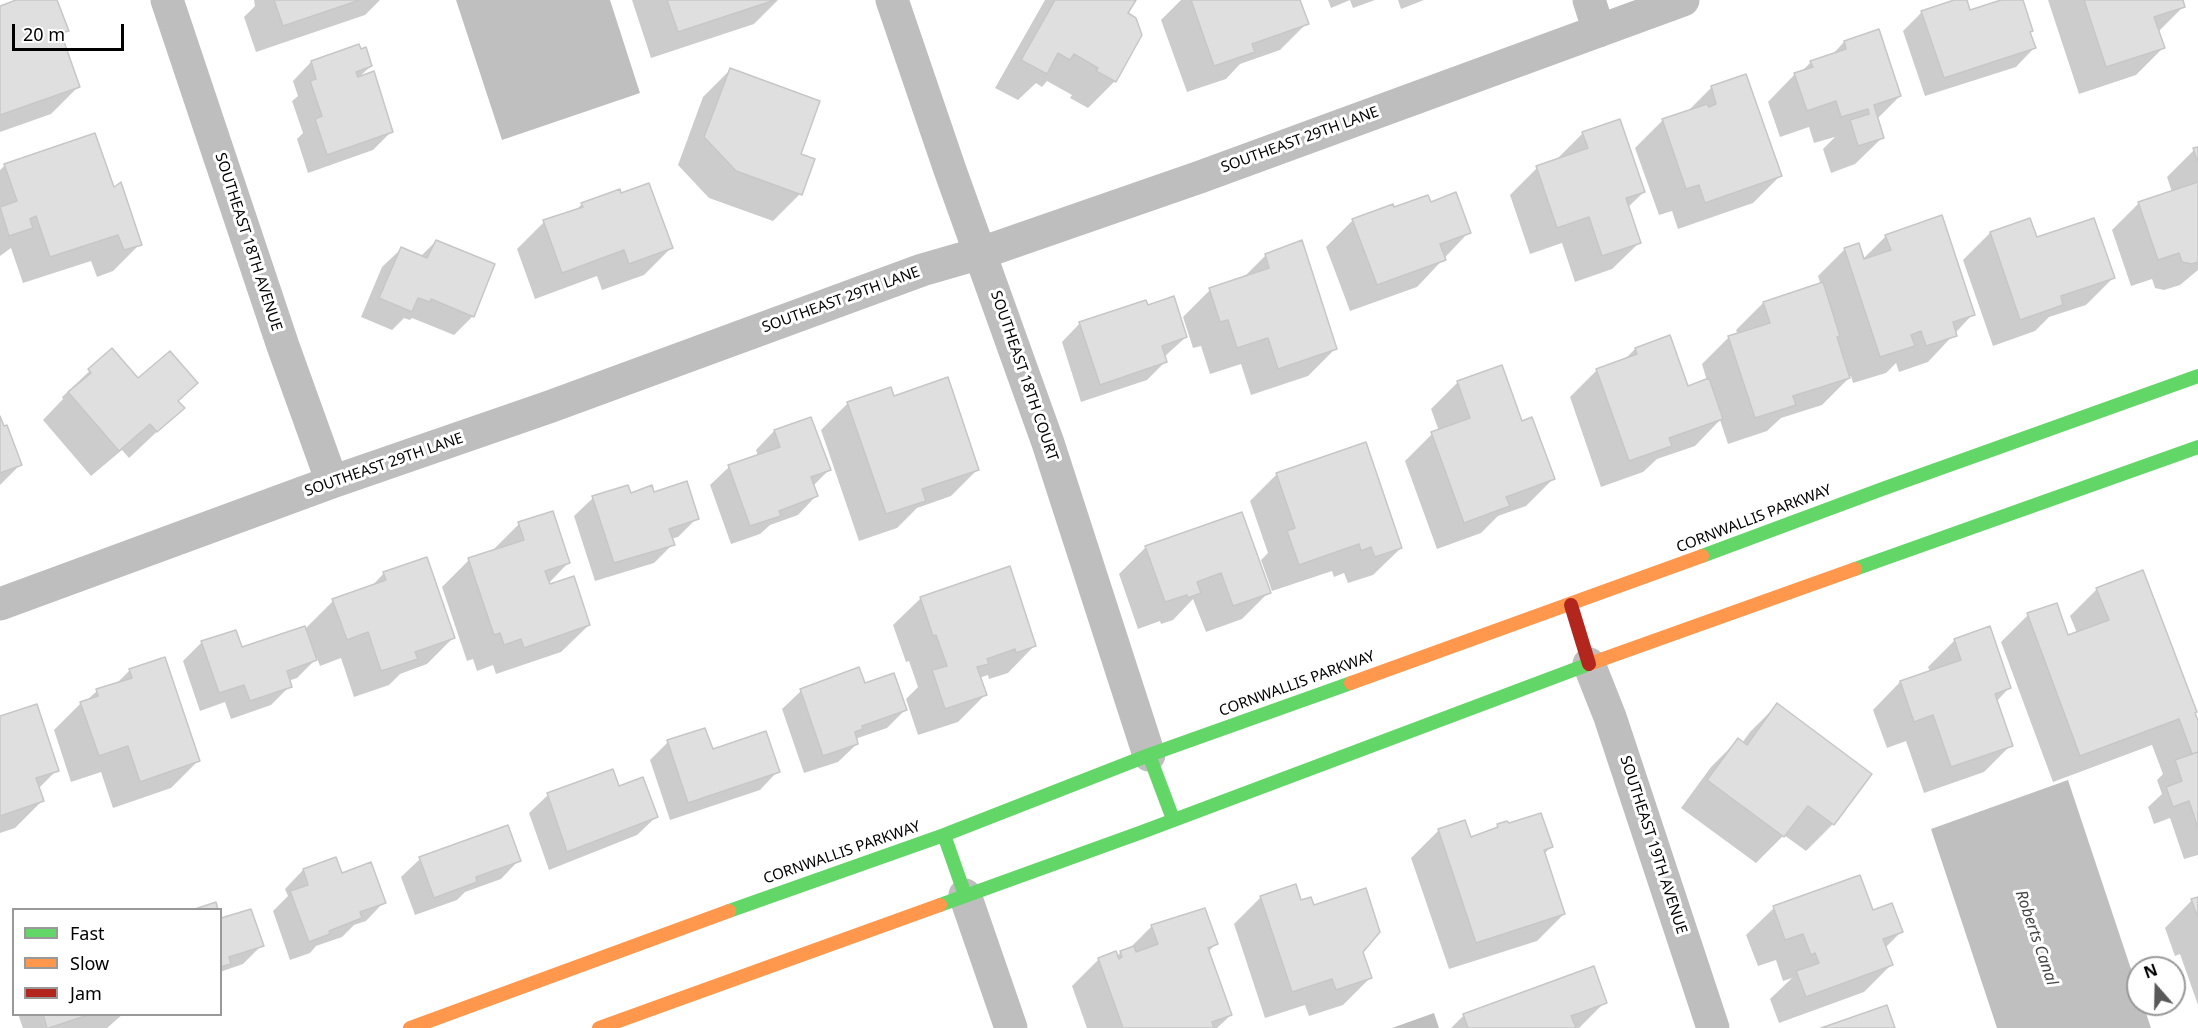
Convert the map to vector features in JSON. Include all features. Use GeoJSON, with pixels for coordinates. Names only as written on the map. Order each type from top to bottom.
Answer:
{"type":"FeatureCollection","features":[{"type":"Feature","properties":{"kind":"street","name":"SOUTHEAST 18TH AVENUE"},"geometry":{"type":"LineString","coordinates":[[167,0],[283,346],[332,482]]}},
{"type":"Feature","properties":{"kind":"street","name":"SOUTHEAST 18TH COURT"},"geometry":{"type":"LineString","coordinates":[[892,0],[1048,443],[1149,755]]}},
{"type":"Feature","properties":{"kind":"street"},"geometry":{"type":"LineString","coordinates":[[1589,0],[1599,31]]}},
{"type":"Feature","properties":{"kind":"street","name":"SOUTHEAST 29TH LANE"},"geometry":{"type":"LineString","coordinates":[[0,604],[922,270],[981,253],[1200,177],[1683,0]]}},
{"type":"Feature","properties":{"kind":"street","name":"CORNWALLIS PARKWAY"},"geometry":{"type":"LineString","coordinates":[[410,1028],[730,910],[944,835],[1149,755],[1571,605],[1885,488],[2197,380]]}},
{"type":"Feature","properties":{"kind":"street"},"geometry":{"type":"LineString","coordinates":[[599,1028],[1173,819],[1589,664],[2198,447]]}},
{"type":"Feature","properties":{"kind":"street"},"geometry":{"type":"LineString","coordinates":[[1571,605],[1589,664]]}},
{"type":"Feature","properties":{"kind":"street","name":"SOUTHEAST 19TH AVENUE"},"geometry":{"type":"LineString","coordinates":[[1589,664],[1610,717],[1713,1028]]}},
{"type":"Feature","properties":{"kind":"street"},"geometry":{"type":"LineString","coordinates":[[1149,755],[1173,819]]}},
{"type":"Feature","properties":{"kind":"street"},"geometry":{"type":"LineString","coordinates":[[944,835],[1011,1028]]}},
{"type":"Feature","properties":{"kind":"water"},"geometry":{"type":"Polygon","coordinates":[[[456,0],[610,0],[640,93],[502,140],[456,0]]]}},
{"type":"Feature","properties":{"kind":"water","name":"Roberts Canal"},"geometry":{"type":"Polygon","coordinates":[[[2068,780],[2127,956],[2126,1016],[2147,1016],[2151,1028],[1997,1028],[1931,829],[2068,780]]]}},
{"type":"Feature","properties":{"kind":"water"},"geometry":{"type":"Polygon","coordinates":[[[1434,1013],[1439,1028],[1392,1028],[1434,1013]]]}},
{"type":"Feature","properties":{"kind":"building"},"geometry":{"type":"Polygon","coordinates":[[[16,0],[57,0],[69,31],[61,33],[80,87],[0,115],[0,6],[16,0]]]}},
{"type":"Feature","properties":{"kind":"building"},"geometry":{"type":"Polygon","coordinates":[[[274,0],[360,0],[283,26],[274,0]]]}},
{"type":"Feature","properties":{"kind":"building"},"geometry":{"type":"Polygon","coordinates":[[[667,0],[775,0],[678,32],[667,0]]]}},
{"type":"Feature","properties":{"kind":"building"},"geometry":{"type":"Polygon","coordinates":[[[1055,0],[1136,0],[1128,13],[1136,18],[1142,35],[1116,82],[1096,71],[1098,68],[1074,54],[1070,60],[1058,53],[1047,74],[1021,60],[1055,0]]]}},
{"type":"Feature","properties":{"kind":"building"},"geometry":{"type":"Polygon","coordinates":[[[1191,0],[1300,0],[1309,24],[1252,44],[1255,52],[1214,66],[1191,0]]]}},
{"type":"Feature","properties":{"kind":"building"},"geometry":{"type":"Polygon","coordinates":[[[1954,0],[1967,0],[1970,10],[2001,0],[2023,0],[2036,48],[1944,78],[1921,11],[1954,0]]]}},
{"type":"Feature","properties":{"kind":"building"},"geometry":{"type":"Polygon","coordinates":[[[2084,0],[2183,0],[2185,7],[2154,17],[2165,48],[2106,67],[2084,0]]]}},
{"type":"Feature","properties":{"kind":"building"},"geometry":{"type":"Polygon","coordinates":[[[1879,29],[1901,96],[1874,105],[1884,138],[1858,146],[1850,120],[1869,114],[1868,109],[1841,117],[1836,101],[1807,111],[1794,73],[1813,67],[1810,61],[1846,49],[1844,41],[1879,29]]]}},
{"type":"Feature","properties":{"kind":"building"},"geometry":{"type":"Polygon","coordinates":[[[359,44],[361,49],[366,47],[372,66],[356,72],[358,77],[374,71],[393,132],[327,155],[315,119],[322,116],[310,81],[316,79],[311,61],[359,44]]]}},
{"type":"Feature","properties":{"kind":"building"},"geometry":{"type":"Polygon","coordinates":[[[730,68],[820,101],[801,154],[815,159],[802,195],[736,171],[704,137],[730,68]]]}},
{"type":"Feature","properties":{"kind":"building"},"geometry":{"type":"Polygon","coordinates":[[[1746,74],[1782,176],[1705,203],[1699,185],[1686,189],[1662,119],[1707,104],[1709,107],[1716,104],[1711,86],[1746,74]]]}},
{"type":"Feature","properties":{"kind":"building"},"geometry":{"type":"Polygon","coordinates":[[[1620,119],[1645,192],[1626,198],[1641,243],[1602,256],[1589,217],[1557,228],[1536,166],[1588,148],[1582,132],[1620,119]]]}},
{"type":"Feature","properties":{"kind":"building"},"geometry":{"type":"Polygon","coordinates":[[[95,133],[114,187],[121,182],[142,245],[124,250],[118,235],[50,257],[36,216],[30,219],[33,228],[9,236],[0,207],[17,201],[4,164],[95,133]]]}},
{"type":"Feature","properties":{"kind":"building"},"geometry":{"type":"Polygon","coordinates":[[[2198,147],[2198,163],[2193,148],[2198,147]]]}},
{"type":"Feature","properties":{"kind":"building"},"geometry":{"type":"Polygon","coordinates":[[[2198,182],[2198,262],[2192,264],[2182,262],[2179,253],[2158,260],[2138,202],[2198,182]]]}},
{"type":"Feature","properties":{"kind":"building"},"geometry":{"type":"Polygon","coordinates":[[[649,183],[673,248],[629,264],[624,250],[562,273],[543,220],[583,207],[581,203],[620,189],[621,193],[649,183]]]}},
{"type":"Feature","properties":{"kind":"building"},"geometry":{"type":"Polygon","coordinates":[[[1456,192],[1471,233],[1440,244],[1446,260],[1377,285],[1352,219],[1393,204],[1394,207],[1428,195],[1431,202],[1456,192]]]}},
{"type":"Feature","properties":{"kind":"building"},"geometry":{"type":"Polygon","coordinates":[[[1942,215],[1975,315],[1953,322],[1957,336],[1926,346],[1921,331],[1911,335],[1915,346],[1880,357],[1844,248],[1859,243],[1864,259],[1891,250],[1885,235],[1942,215]]]}},
{"type":"Feature","properties":{"kind":"building"},"geometry":{"type":"Polygon","coordinates":[[[2030,218],[2037,237],[2094,218],[2115,278],[2061,296],[2063,305],[2020,320],[1990,232],[2030,218]]]}},
{"type":"Feature","properties":{"kind":"building"},"geometry":{"type":"Polygon","coordinates":[[[436,240],[495,264],[474,317],[431,299],[430,302],[418,298],[412,312],[379,298],[401,247],[427,258],[436,240]]]}},
{"type":"Feature","properties":{"kind":"building"},"geometry":{"type":"Polygon","coordinates":[[[1302,240],[1337,349],[1278,369],[1268,338],[1237,348],[1228,320],[1220,322],[1209,288],[1269,268],[1265,254],[1302,240]]]}},
{"type":"Feature","properties":{"kind":"building"},"geometry":{"type":"Polygon","coordinates":[[[1823,282],[1850,378],[1793,396],[1796,405],[1755,418],[1728,336],[1770,323],[1763,302],[1823,282]]]}},
{"type":"Feature","properties":{"kind":"building"},"geometry":{"type":"Polygon","coordinates":[[[1174,296],[1187,337],[1162,346],[1167,362],[1100,385],[1079,322],[1146,300],[1148,305],[1174,296]]]}},
{"type":"Feature","properties":{"kind":"building"},"geometry":{"type":"Polygon","coordinates":[[[1670,335],[1688,386],[1709,378],[1723,419],[1669,438],[1672,446],[1629,461],[1596,369],[1637,354],[1635,348],[1670,335]]]}},
{"type":"Feature","properties":{"kind":"building"},"geometry":{"type":"Polygon","coordinates":[[[112,348],[138,378],[170,351],[198,383],[178,401],[185,408],[157,432],[150,424],[119,451],[68,392],[91,373],[88,369],[112,348]]]}},
{"type":"Feature","properties":{"kind":"building"},"geometry":{"type":"Polygon","coordinates":[[[1502,365],[1522,421],[1532,417],[1555,479],[1506,497],[1510,506],[1464,523],[1431,432],[1470,418],[1457,381],[1502,365]]]}},
{"type":"Feature","properties":{"kind":"building"},"geometry":{"type":"Polygon","coordinates":[[[948,377],[979,470],[922,489],[926,501],[886,514],[847,402],[891,387],[894,396],[948,377]]]}},
{"type":"Feature","properties":{"kind":"building"},"geometry":{"type":"Polygon","coordinates":[[[0,416],[4,426],[7,425],[22,465],[0,473],[0,416]]]}},
{"type":"Feature","properties":{"kind":"building"},"geometry":{"type":"Polygon","coordinates":[[[811,417],[831,470],[811,477],[818,496],[779,511],[781,516],[750,526],[728,465],[780,447],[774,430],[811,417]]]}},
{"type":"Feature","properties":{"kind":"building"},"geometry":{"type":"Polygon","coordinates":[[[1366,442],[1402,548],[1375,557],[1371,547],[1361,551],[1359,544],[1299,565],[1287,531],[1295,528],[1276,473],[1366,442]]]}},
{"type":"Feature","properties":{"kind":"building"},"geometry":{"type":"Polygon","coordinates":[[[687,481],[699,519],[669,529],[675,545],[614,563],[592,496],[628,485],[631,493],[652,485],[654,492],[687,481]]]}},
{"type":"Feature","properties":{"kind":"building"},"geometry":{"type":"Polygon","coordinates":[[[553,511],[570,563],[545,571],[550,584],[574,576],[590,625],[524,648],[521,639],[504,645],[500,633],[494,635],[468,558],[524,540],[518,522],[553,511]]]}},
{"type":"Feature","properties":{"kind":"building"},"geometry":{"type":"Polygon","coordinates":[[[1242,512],[1271,593],[1233,606],[1221,573],[1197,582],[1201,593],[1165,602],[1145,546],[1242,512]]]}},
{"type":"Feature","properties":{"kind":"building"},"geometry":{"type":"Polygon","coordinates":[[[427,557],[455,638],[415,652],[418,659],[381,671],[368,632],[347,640],[332,599],[386,580],[383,572],[427,557]]]}},
{"type":"Feature","properties":{"kind":"building"},"geometry":{"type":"Polygon","coordinates":[[[1010,566],[1036,646],[1016,653],[1015,649],[987,659],[989,664],[977,667],[987,695],[945,709],[932,670],[947,666],[936,635],[933,636],[920,597],[1010,566]]]}},
{"type":"Feature","properties":{"kind":"building"},"geometry":{"type":"Polygon","coordinates":[[[2143,570],[2197,712],[2195,713],[2198,720],[2198,752],[2192,754],[2179,719],[2080,756],[2027,613],[2057,603],[2068,635],[2109,620],[2096,588],[2143,570]]]}},
{"type":"Feature","properties":{"kind":"building"},"geometry":{"type":"Polygon","coordinates":[[[305,626],[317,660],[287,671],[292,687],[250,701],[244,685],[219,693],[201,641],[236,630],[242,647],[305,626]]]}},
{"type":"Feature","properties":{"kind":"building"},"geometry":{"type":"Polygon","coordinates":[[[1990,626],[2011,688],[1995,694],[2013,746],[1951,767],[1933,715],[1914,722],[1900,681],[1961,660],[1954,639],[1990,626]]]}},
{"type":"Feature","properties":{"kind":"building"},"geometry":{"type":"Polygon","coordinates":[[[165,657],[200,761],[140,782],[128,746],[99,756],[80,702],[98,696],[96,689],[132,678],[129,669],[165,657]]]}},
{"type":"Feature","properties":{"kind":"building"},"geometry":{"type":"Polygon","coordinates":[[[859,667],[865,683],[894,673],[907,710],[862,726],[863,729],[855,732],[858,744],[823,756],[800,689],[859,667]]]}},
{"type":"Feature","properties":{"kind":"building"},"geometry":{"type":"Polygon","coordinates":[[[1777,703],[1872,774],[1834,825],[1808,806],[1784,837],[1707,780],[1738,738],[1747,745],[1777,703]]]}},
{"type":"Feature","properties":{"kind":"building"},"geometry":{"type":"Polygon","coordinates":[[[37,704],[59,771],[36,778],[44,801],[0,816],[0,716],[37,704]]]}},
{"type":"Feature","properties":{"kind":"building"},"geometry":{"type":"Polygon","coordinates":[[[705,728],[713,749],[766,731],[780,772],[688,803],[667,740],[705,728]]]}},
{"type":"Feature","properties":{"kind":"building"},"geometry":{"type":"Polygon","coordinates":[[[2198,752],[2198,828],[2189,801],[2173,807],[2166,787],[2182,781],[2175,760],[2198,752]]]}},
{"type":"Feature","properties":{"kind":"building"},"geometry":{"type":"Polygon","coordinates":[[[613,769],[619,786],[643,777],[658,817],[567,852],[547,793],[613,769]]]}},
{"type":"Feature","properties":{"kind":"building"},"geometry":{"type":"Polygon","coordinates":[[[1541,813],[1553,847],[1544,850],[1565,914],[1476,943],[1438,829],[1465,820],[1471,837],[1498,827],[1497,824],[1507,821],[1509,823],[1541,813]]]}},
{"type":"Feature","properties":{"kind":"building"},"geometry":{"type":"Polygon","coordinates":[[[508,825],[521,861],[476,877],[477,882],[434,898],[419,857],[508,825]]]}},
{"type":"Feature","properties":{"kind":"building"},"geometry":{"type":"Polygon","coordinates":[[[336,857],[342,873],[371,862],[386,903],[360,912],[362,918],[309,942],[290,891],[308,885],[303,869],[336,857]]]}},
{"type":"Feature","properties":{"kind":"building"},"geometry":{"type":"Polygon","coordinates":[[[1860,875],[1873,910],[1892,903],[1903,932],[1883,939],[1893,965],[1806,997],[1796,971],[1819,963],[1815,953],[1811,955],[1803,934],[1785,940],[1773,906],[1860,875]]]}},
{"type":"Feature","properties":{"kind":"building"},"geometry":{"type":"Polygon","coordinates":[[[1296,884],[1301,900],[1311,897],[1314,905],[1366,888],[1380,932],[1363,952],[1372,978],[1336,990],[1332,979],[1292,992],[1260,896],[1296,884]]]}},
{"type":"Feature","properties":{"kind":"building"},"geometry":{"type":"Polygon","coordinates":[[[2198,897],[2198,918],[2191,899],[2198,897]]]}},
{"type":"Feature","properties":{"kind":"building"},"geometry":{"type":"Polygon","coordinates":[[[216,902],[218,908],[198,908],[216,902]]]}},
{"type":"Feature","properties":{"kind":"building"},"geometry":{"type":"Polygon","coordinates":[[[1205,908],[1218,944],[1208,948],[1232,1015],[1212,1022],[1214,1028],[1123,1028],[1098,958],[1116,951],[1119,959],[1122,957],[1120,951],[1134,946],[1136,952],[1158,944],[1151,925],[1205,908]]]}},
{"type":"Feature","properties":{"kind":"building"},"geometry":{"type":"Polygon","coordinates":[[[251,909],[264,946],[229,957],[231,964],[222,966],[222,918],[251,909]]]}},
{"type":"Feature","properties":{"kind":"building"},"geometry":{"type":"Polygon","coordinates":[[[1594,966],[1607,1003],[1571,1016],[1576,1028],[1468,1028],[1463,1014],[1594,966]]]}},
{"type":"Feature","properties":{"kind":"building"},"geometry":{"type":"Polygon","coordinates":[[[1887,1005],[1895,1028],[1821,1028],[1887,1005]]]}},
{"type":"Feature","properties":{"kind":"building"},"geometry":{"type":"Polygon","coordinates":[[[44,1016],[85,1016],[49,1028],[47,1028],[44,1016]]]}},
{"type":"Feature","properties":{"kind":"traffic: fast"},"geometry":{"type":"LineString","coordinates":[[1702,556],[2198,376]]}},
{"type":"Feature","properties":{"kind":"traffic: fast"},"geometry":{"type":"LineString","coordinates":[[1855,569],[2198,447]]}},
{"type":"Feature","properties":{"kind":"traffic: fast"},"geometry":{"type":"LineString","coordinates":[[940,905],[1142,832],[1589,664]]}},
{"type":"Feature","properties":{"kind":"traffic: fast"},"geometry":{"type":"LineString","coordinates":[[729,911],[944,835],[1149,755],[1351,683]]}},
{"type":"Feature","properties":{"kind":"traffic: fast"},"geometry":{"type":"LineString","coordinates":[[1149,755],[1173,819]]}},
{"type":"Feature","properties":{"kind":"traffic: fast"},"geometry":{"type":"LineString","coordinates":[[944,835],[965,895]]}},
{"type":"Feature","properties":{"kind":"traffic: slow"},"geometry":{"type":"LineString","coordinates":[[1351,683],[1702,556]]}},
{"type":"Feature","properties":{"kind":"traffic: slow"},"geometry":{"type":"LineString","coordinates":[[1589,664],[1855,569]]}},
{"type":"Feature","properties":{"kind":"traffic: slow"},"geometry":{"type":"LineString","coordinates":[[599,1028],[940,905]]}},
{"type":"Feature","properties":{"kind":"traffic: slow"},"geometry":{"type":"LineString","coordinates":[[410,1028],[729,911]]}},
{"type":"Feature","properties":{"kind":"traffic: jam"},"geometry":{"type":"LineString","coordinates":[[1571,605],[1589,664]]}}]}
